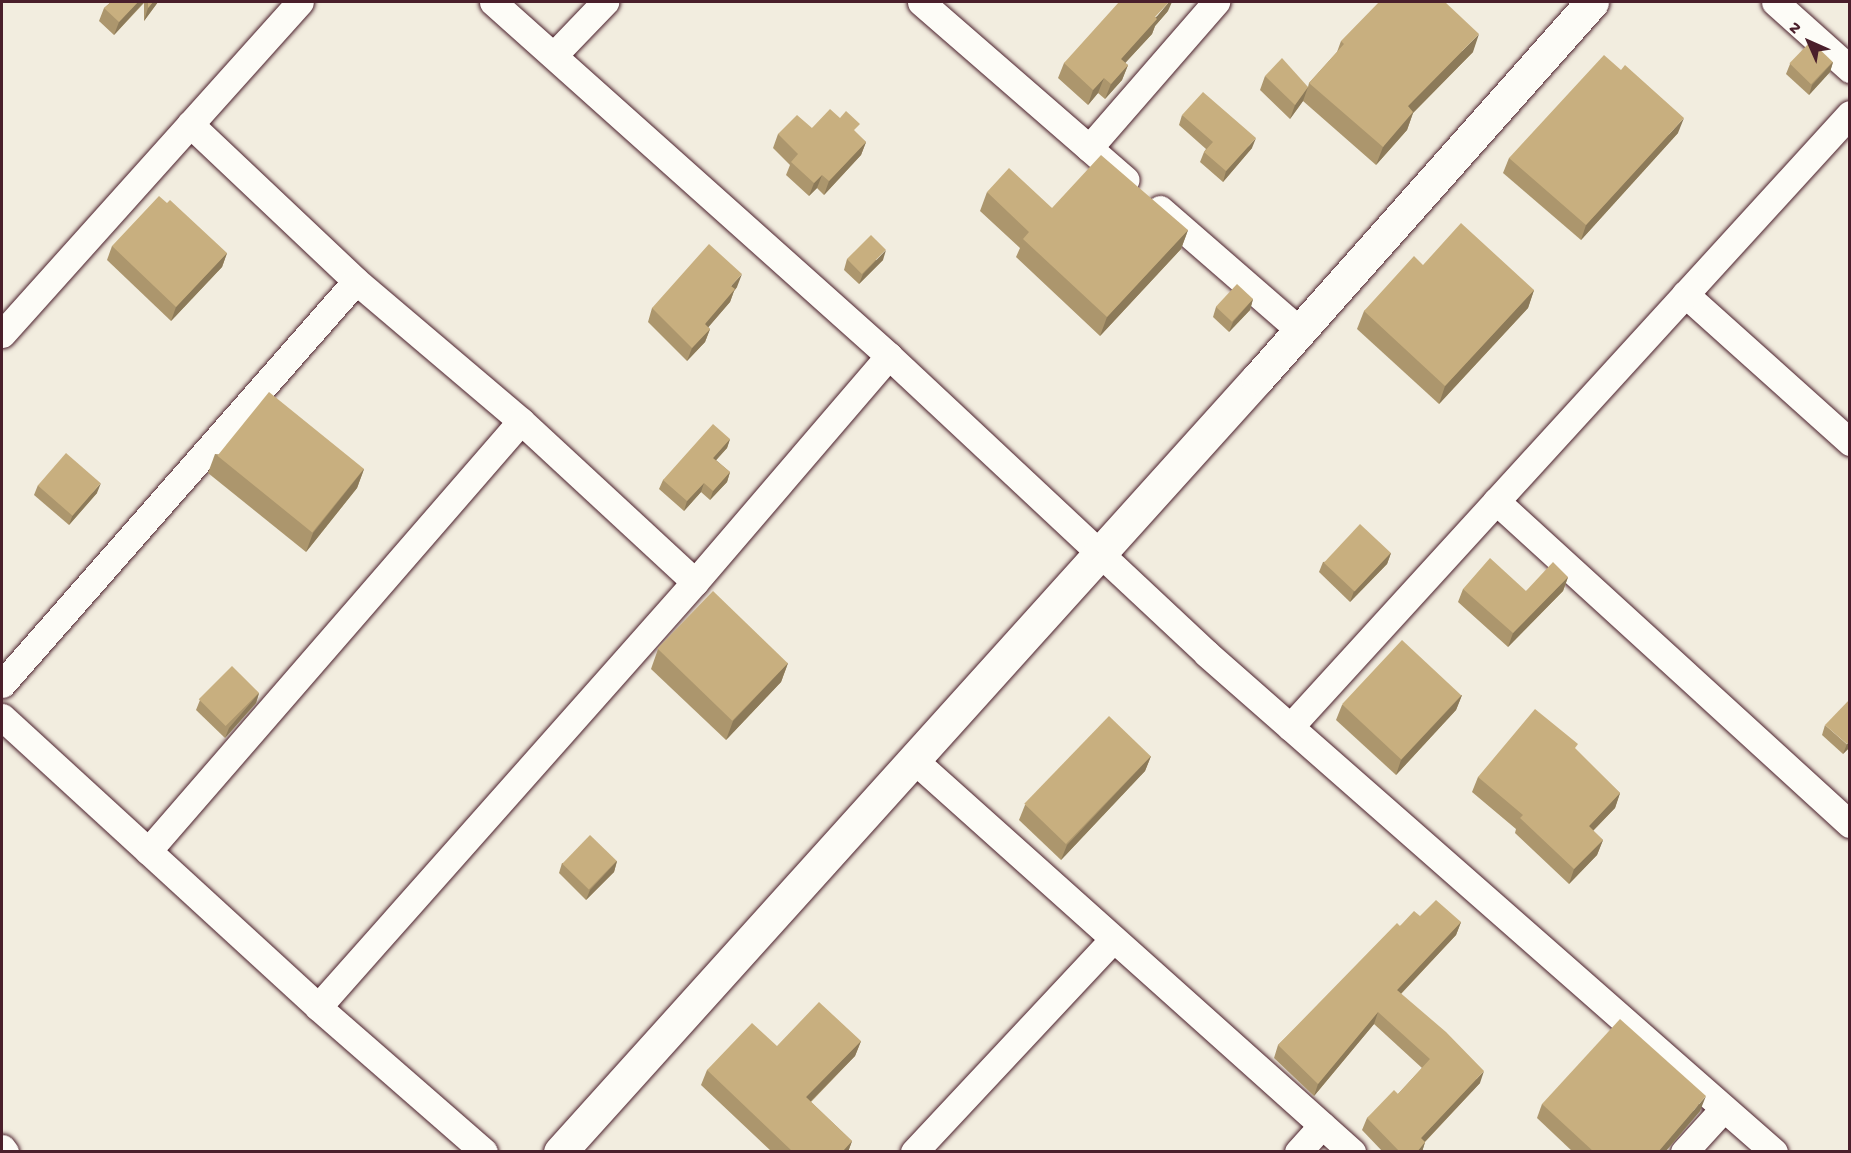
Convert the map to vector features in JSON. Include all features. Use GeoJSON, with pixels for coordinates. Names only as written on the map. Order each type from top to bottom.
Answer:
{"type":"FeatureCollection","features":[{"type":"Feature","properties":{"kind":"street"},"geometry":{"type":"LineString","coordinates":[[2,334],[300,2]]}},
{"type":"Feature","properties":{"kind":"street"},"geometry":{"type":"LineString","coordinates":[[493,2],[889,356],[1098,555],[1290,727],[1774,1152]]}},
{"type":"Feature","properties":{"kind":"street"},"geometry":{"type":"LineString","coordinates":[[554,55],[605,2]]}},
{"type":"Feature","properties":{"kind":"street"},"geometry":{"type":"LineString","coordinates":[[921,2],[1299,330]]}},
{"type":"Feature","properties":{"kind":"street"},"geometry":{"type":"LineString","coordinates":[[1089,148],[1216,2]]}},
{"type":"Feature","properties":{"kind":"street"},"geometry":{"type":"LineString","coordinates":[[560,1152],[1592,2]]}},
{"type":"Feature","properties":{"kind":"street"},"geometry":{"type":"LineString","coordinates":[[1775,2],[1850,69]]}},
{"type":"Feature","properties":{"kind":"street"},"geometry":{"type":"LineString","coordinates":[[1290,727],[1850,114]]}},
{"type":"Feature","properties":{"kind":"street"},"geometry":{"type":"LineString","coordinates":[[190,124],[356,281],[522,421],[695,582]]}},
{"type":"Feature","properties":{"kind":"street"},"geometry":{"type":"LineString","coordinates":[[2,684],[356,281]]}},
{"type":"Feature","properties":{"kind":"street"},"geometry":{"type":"LineString","coordinates":[[1686,294],[1850,442]]}},
{"type":"Feature","properties":{"kind":"street"},"geometry":{"type":"LineString","coordinates":[[318,1007],[695,582],[889,356]]}},
{"type":"Feature","properties":{"kind":"street"},"geometry":{"type":"LineString","coordinates":[[148,851],[522,421]]}},
{"type":"Feature","properties":{"kind":"street"},"geometry":{"type":"LineString","coordinates":[[1496,501],[1850,824]]}},
{"type":"Feature","properties":{"kind":"street"},"geometry":{"type":"LineString","coordinates":[[2,717],[318,1007],[484,1152]]}},
{"type":"Feature","properties":{"kind":"street"},"geometry":{"type":"LineString","coordinates":[[914,760],[1352,1152]]}},
{"type":"Feature","properties":{"kind":"street"},"geometry":{"type":"LineString","coordinates":[[914,1152],[1113,939]]}},
{"type":"Feature","properties":{"kind":"street"},"geometry":{"type":"LineString","coordinates":[[1684,1152],[1724,1108]]}},
{"type":"Feature","properties":{"kind":"street"},"geometry":{"type":"LineString","coordinates":[[1298,1152],[1322,1125]]}},
{"type":"Feature","properties":{"kind":"street"},"geometry":{"type":"LineString","coordinates":[[2,1148],[5,1152]]}},
{"type":"Feature","properties":{"kind":"building"},"geometry":{"type":"Polygon","coordinates":[[[111,2],[138,2],[119,22],[104,8],[111,2]]]}},
{"type":"Feature","properties":{"kind":"building"},"geometry":{"type":"Polygon","coordinates":[[[1119,2],[1169,2],[1121,59],[1128,65],[1111,84],[1104,78],[1093,90],[1064,63],[1119,2]]]}},
{"type":"Feature","properties":{"kind":"building"},"geometry":{"type":"Polygon","coordinates":[[[1379,2],[1445,2],[1479,34],[1408,106],[1413,112],[1383,147],[1309,83],[1344,44],[1341,41],[1379,2]]]}},
{"type":"Feature","properties":{"kind":"building"},"geometry":{"type":"Polygon","coordinates":[[[1811,41],[1833,62],[1811,84],[1789,63],[1811,41]]]}},
{"type":"Feature","properties":{"kind":"building"},"geometry":{"type":"Polygon","coordinates":[[[1604,55],[1621,70],[1625,65],[1684,118],[1586,225],[1509,158],[1604,55]]]}},
{"type":"Feature","properties":{"kind":"building"},"geometry":{"type":"Polygon","coordinates":[[[1282,58],[1308,87],[1295,105],[1265,76],[1282,58]]]}},
{"type":"Feature","properties":{"kind":"building"},"geometry":{"type":"Polygon","coordinates":[[[1203,92],[1256,138],[1226,171],[1204,152],[1213,142],[1182,115],[1203,92]]]}},
{"type":"Feature","properties":{"kind":"building"},"geometry":{"type":"Polygon","coordinates":[[[830,109],[840,118],[846,111],[860,124],[854,130],[866,142],[829,181],[822,175],[814,183],[791,162],[798,154],[778,134],[797,115],[812,128],[830,109]]]}},
{"type":"Feature","properties":{"kind":"building"},"geometry":{"type":"Polygon","coordinates":[[[1101,155],[1188,230],[1107,317],[1023,239],[1029,232],[987,192],[1009,168],[1052,208],[1101,155]]]}},
{"type":"Feature","properties":{"kind":"building"},"geometry":{"type":"Polygon","coordinates":[[[159,196],[167,203],[170,200],[227,253],[176,307],[112,246],[159,196]]]}},
{"type":"Feature","properties":{"kind":"building"},"geometry":{"type":"Polygon","coordinates":[[[1461,223],[1534,290],[1445,386],[1364,311],[1414,256],[1423,265],[1461,223]]]}},
{"type":"Feature","properties":{"kind":"building"},"geometry":{"type":"Polygon","coordinates":[[[871,235],[886,250],[862,274],[847,259],[871,235]]]}},
{"type":"Feature","properties":{"kind":"building"},"geometry":{"type":"Polygon","coordinates":[[[709,244],[742,274],[731,286],[735,289],[705,324],[710,329],[692,348],[652,308],[709,244]]]}},
{"type":"Feature","properties":{"kind":"building"},"geometry":{"type":"Polygon","coordinates":[[[1237,284],[1253,299],[1232,322],[1216,307],[1237,284]]]}},
{"type":"Feature","properties":{"kind":"building"},"geometry":{"type":"Polygon","coordinates":[[[269,392],[364,469],[312,533],[217,456],[269,392]]]}},
{"type":"Feature","properties":{"kind":"building"},"geometry":{"type":"Polygon","coordinates":[[[713,424],[730,439],[713,458],[730,472],[713,491],[704,483],[687,501],[663,480],[713,424]]]}},
{"type":"Feature","properties":{"kind":"building"},"geometry":{"type":"Polygon","coordinates":[[[66,453],[101,483],[73,516],[38,485],[66,453]]]}},
{"type":"Feature","properties":{"kind":"building"},"geometry":{"type":"Polygon","coordinates":[[[1360,524],[1391,553],[1355,591],[1324,563],[1360,524]]]}},
{"type":"Feature","properties":{"kind":"building"},"geometry":{"type":"Polygon","coordinates":[[[1490,558],[1526,591],[1553,562],[1568,577],[1513,633],[1463,589],[1490,558]]]}},
{"type":"Feature","properties":{"kind":"building"},"geometry":{"type":"Polygon","coordinates":[[[713,591],[788,663],[732,721],[657,649],[713,591]]]}},
{"type":"Feature","properties":{"kind":"building"},"geometry":{"type":"Polygon","coordinates":[[[1402,640],[1461,695],[1401,760],[1342,704],[1402,640]]]}},
{"type":"Feature","properties":{"kind":"building"},"geometry":{"type":"Polygon","coordinates":[[[232,666],[259,693],[226,726],[199,699],[232,666]]]}},
{"type":"Feature","properties":{"kind":"building"},"geometry":{"type":"Polygon","coordinates":[[[1850,699],[1850,741],[1847,744],[1825,725],[1850,699]]]}},
{"type":"Feature","properties":{"kind":"building"},"geometry":{"type":"Polygon","coordinates":[[[1535,709],[1578,744],[1575,748],[1620,793],[1589,826],[1603,840],[1574,869],[1520,818],[1523,815],[1478,777],[1535,709]]]}},
{"type":"Feature","properties":{"kind":"building"},"geometry":{"type":"Polygon","coordinates":[[[1109,716],[1151,756],[1066,844],[1024,804],[1109,716]]]}},
{"type":"Feature","properties":{"kind":"building"},"geometry":{"type":"Polygon","coordinates":[[[590,835],[617,861],[589,889],[562,864],[590,835]]]}},
{"type":"Feature","properties":{"kind":"building"},"geometry":{"type":"Polygon","coordinates":[[[1436,900],[1461,922],[1397,990],[1446,1032],[1484,1071],[1421,1138],[1425,1142],[1417,1152],[1400,1152],[1367,1118],[1394,1090],[1398,1094],[1430,1059],[1378,1012],[1318,1084],[1278,1045],[1397,923],[1400,926],[1414,911],[1420,916],[1436,900]]]}},
{"type":"Feature","properties":{"kind":"building"},"geometry":{"type":"Polygon","coordinates":[[[819,1002],[861,1041],[806,1097],[852,1141],[842,1152],[793,1152],[707,1070],[752,1023],[777,1046],[819,1002]]]}},
{"type":"Feature","properties":{"kind":"building"},"geometry":{"type":"Polygon","coordinates":[[[1620,1019],[1706,1096],[1658,1152],[1594,1152],[1542,1104],[1620,1019]]]}}]}
